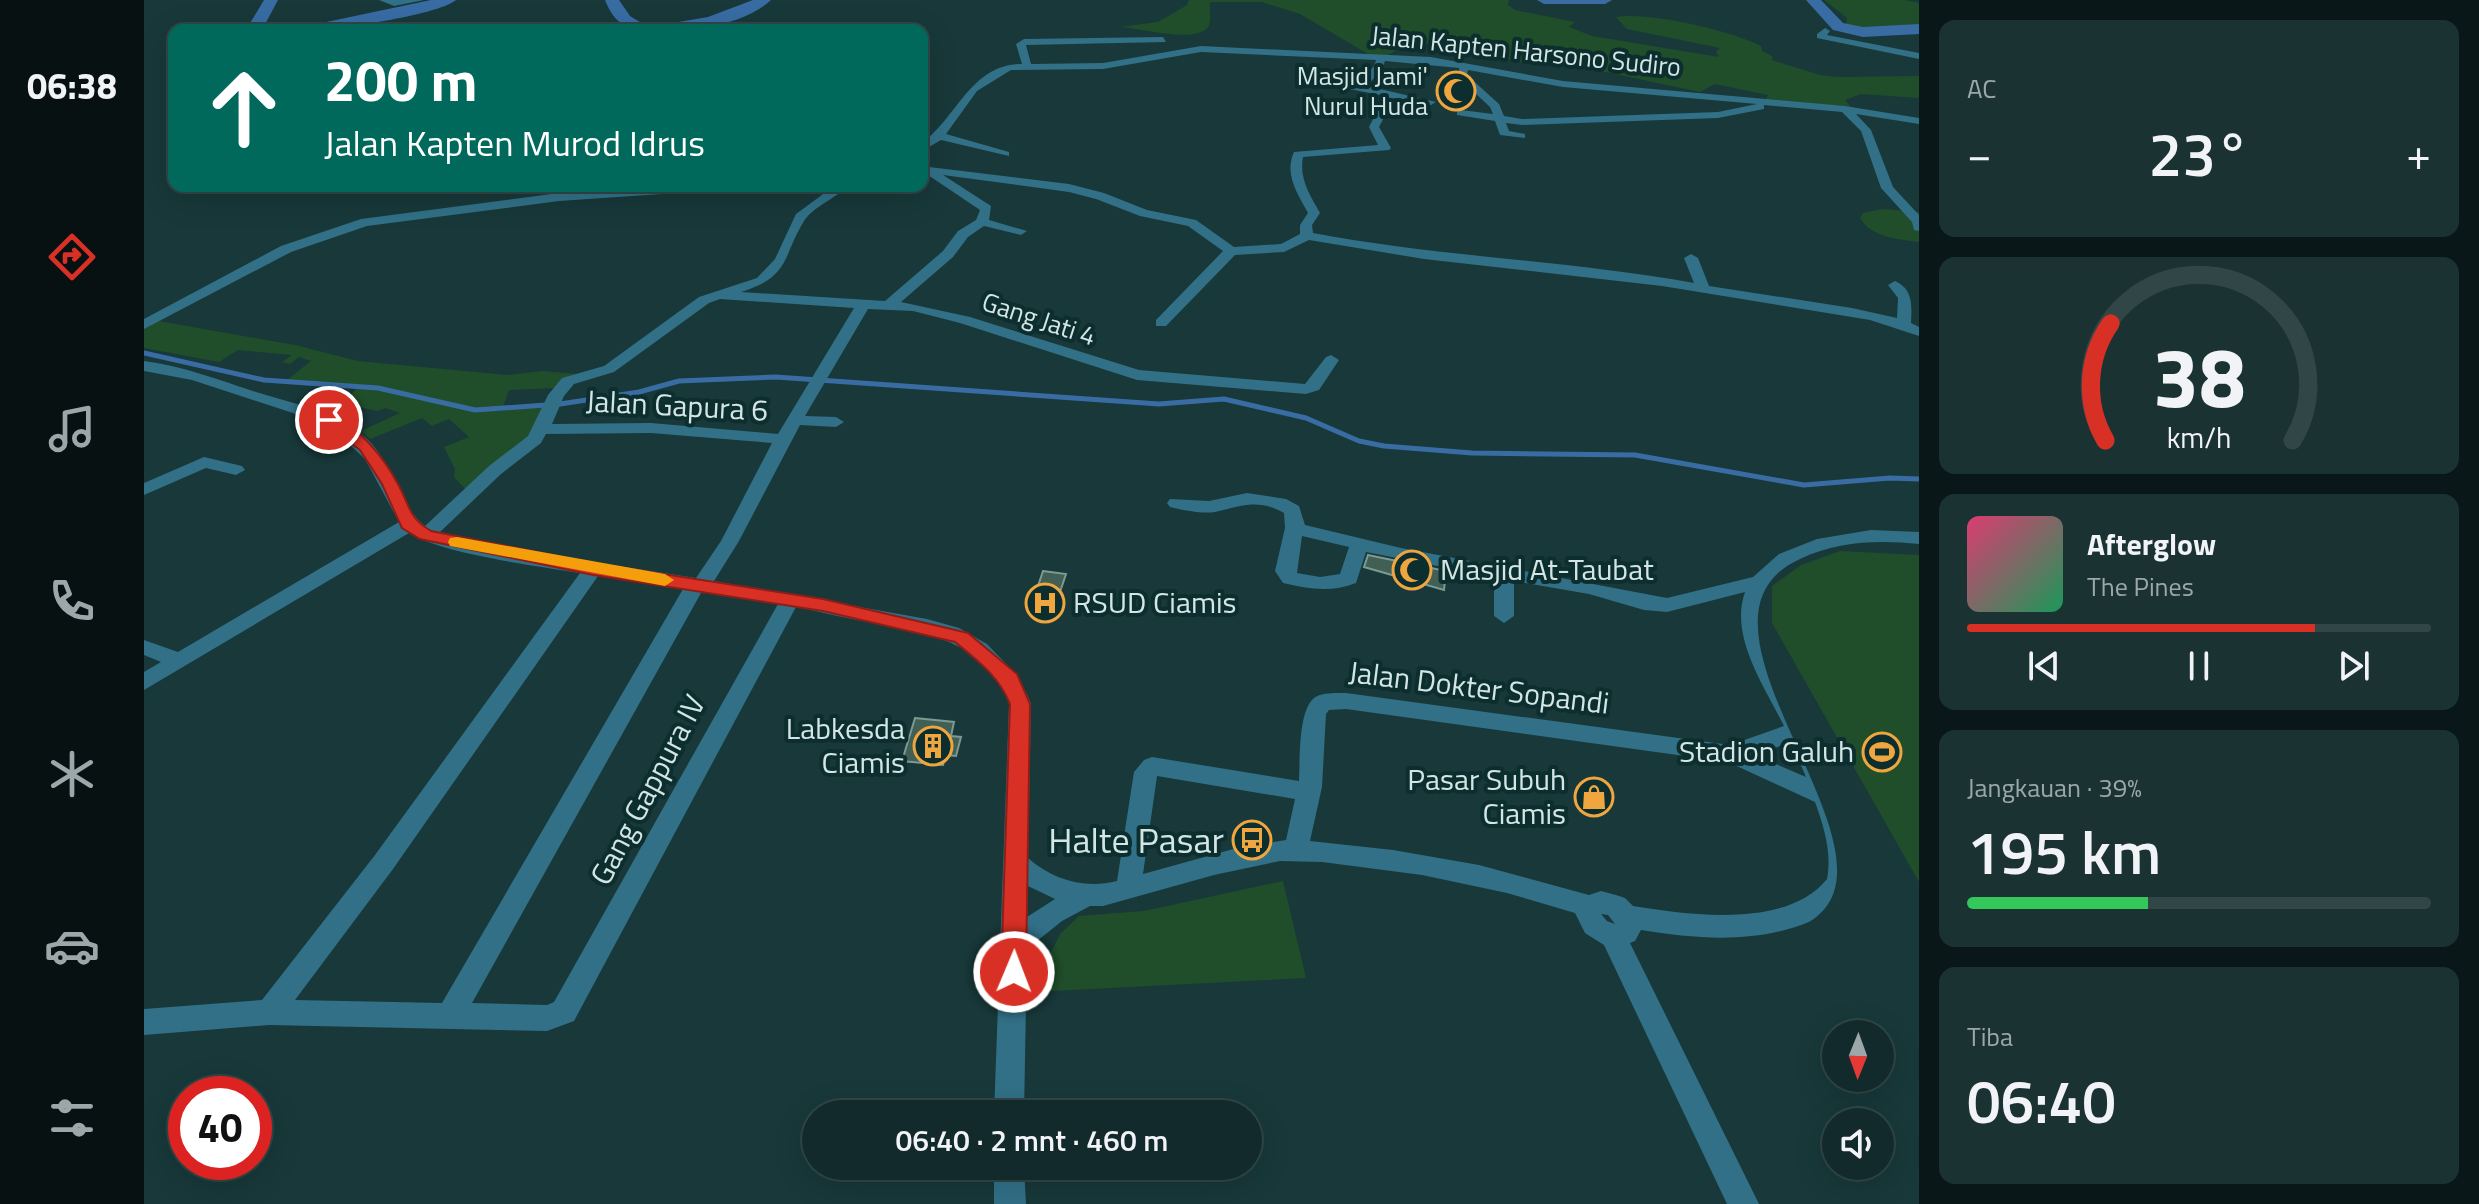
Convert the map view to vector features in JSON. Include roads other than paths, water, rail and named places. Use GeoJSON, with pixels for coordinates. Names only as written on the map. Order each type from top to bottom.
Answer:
{"type":"FeatureCollection","features":[{"type":"Feature","properties":{"kind":"street"},"geometry":{"type":"LineString","coordinates":[[383,0],[394,3],[420,0]]}},
{"type":"Feature","properties":{"kind":"street"},"geometry":{"type":"LineString","coordinates":[[1825,31],[1820,36],[1919,56]]}},
{"type":"Feature","properties":{"kind":"street"},"geometry":{"type":"LineString","coordinates":[[1027,65],[1023,52],[1113,51],[1117,50],[1111,38],[1163,40]]}},
{"type":"Feature","properties":{"kind":"street","name":"Jalan Kapten Harsono Sudiro"},"geometry":{"type":"LineString","coordinates":[[928,144],[939,136],[973,89],[1009,67],[1103,66],[1201,49],[1381,57],[1464,66],[1578,86],[1845,109],[1919,121]]}},
{"type":"Feature","properties":{"kind":"street"},"geometry":{"type":"LineString","coordinates":[[1360,88],[1379,67],[1381,57]]}},
{"type":"Feature","properties":{"kind":"street"},"geometry":{"type":"LineString","coordinates":[[1464,66],[1462,76],[1495,106],[1504,133],[1521,136]]}},
{"type":"Feature","properties":{"kind":"street"},"geometry":{"type":"LineString","coordinates":[[1319,82],[1431,102]]}},
{"type":"Feature","properties":{"kind":"street"},"geometry":{"type":"LineString","coordinates":[[1307,236],[1306,225],[1314,213],[1299,188],[1293,167],[1298,154],[1385,148],[1374,127],[1391,94]]}},
{"type":"Feature","properties":{"kind":"street"},"geometry":{"type":"LineString","coordinates":[[1461,113],[1522,122],[1695,117],[1732,113],[1771,103]]}},
{"type":"Feature","properties":{"kind":"street"},"geometry":{"type":"LineString","coordinates":[[1845,109],[1866,130],[1887,188],[1918,221],[1919,227]]}},
{"type":"Feature","properties":{"kind":"street"},"geometry":{"type":"LineString","coordinates":[[939,136],[1005,154]]}},
{"type":"Feature","properties":{"kind":"street"},"geometry":{"type":"LineString","coordinates":[[928,170],[1079,190],[1144,213],[1192,223],[1231,251],[1284,248],[1307,236],[1399,254],[1622,276],[1784,304],[1823,306],[1904,324],[1919,332]]}},
{"type":"Feature","properties":{"kind":"street"},"geometry":{"type":"LineString","coordinates":[[889,305],[948,254],[966,232],[982,222],[987,209],[942,176],[928,171]]}},
{"type":"Feature","properties":{"kind":"street"},"geometry":{"type":"LineString","coordinates":[[144,325],[286,249],[343,227],[434,211],[612,192]]}},
{"type":"Feature","properties":{"kind":"street"},"geometry":{"type":"LineString","coordinates":[[144,682],[417,530],[516,457],[542,429],[552,405],[568,381],[609,369],[682,315],[716,295],[752,287],[762,281],[778,266],[793,229],[803,214],[834,192]]}},
{"type":"Feature","properties":{"kind":"street"},"geometry":{"type":"LineString","coordinates":[[982,222],[1021,231]]}},
{"type":"Feature","properties":{"kind":"street"},"geometry":{"type":"LineString","coordinates":[[1161,323],[1231,251]]}},
{"type":"Feature","properties":{"kind":"street"},"geometry":{"type":"LineString","coordinates":[[1691,258],[1703,289]]}},
{"type":"Feature","properties":{"kind":"street"},"geometry":{"type":"LineString","coordinates":[[1895,285],[1905,298],[1904,324]]}},
{"type":"Feature","properties":{"kind":"street","name":"Gang Jati 4"},"geometry":{"type":"LineString","coordinates":[[716,295],[920,308],[1141,376],[1306,389],[1313,387],[1331,360]]}},
{"type":"Feature","properties":{"kind":"street"},"geometry":{"type":"LineString","coordinates":[[783,439],[864,303]]}},
{"type":"Feature","properties":{"kind":"street"},"geometry":{"type":"LineString","coordinates":[[144,366],[181,372],[329,420],[365,447],[417,530],[593,569],[790,600],[961,637],[1010,679],[1020,704],[1009,1100]]}},
{"type":"Feature","properties":{"kind":"street"},"geometry":{"type":"LineString","coordinates":[[794,420],[836,422]]}},
{"type":"Feature","properties":{"kind":"street","name":"Jalan Gapura 6"},"geometry":{"type":"LineString","coordinates":[[450,1015],[698,586],[730,541],[783,439],[651,428],[542,429]]}},
{"type":"Feature","properties":{"kind":"street"},"geometry":{"type":"LineString","coordinates":[[144,490],[204,462],[236,470]]}},
{"type":"Feature","properties":{"kind":"street"},"geometry":{"type":"LineString","coordinates":[[1176,503],[1211,507],[1237,498],[1280,503],[1293,510],[1294,528],[1285,571],[1295,580],[1327,583],[1349,578],[1359,544]]}},
{"type":"Feature","properties":{"kind":"street"},"geometry":{"type":"LineString","coordinates":[[1294,528],[1359,544],[1589,588],[1644,603],[1667,605],[1757,582],[1781,560],[1816,543],[1862,536],[1919,538]]}},
{"type":"Feature","properties":{"kind":"street"},"geometry":{"type":"LineString","coordinates":[[269,1012],[384,862],[593,569]]}},
{"type":"Feature","properties":{"kind":"street"},"geometry":{"type":"LineString","coordinates":[[1504,573],[1504,616]]}},
{"type":"Feature","properties":{"kind":"street"},"geometry":{"type":"LineString","coordinates":[[1014,943],[1053,913],[1085,896],[1128,889],[1258,855],[1296,850],[1407,862],[1528,887],[1590,907],[1588,914],[1596,928],[1742,924],[1797,916],[1823,902],[1841,878],[1840,846],[1823,795],[1756,643],[1751,608],[1757,582]]}},
{"type":"Feature","properties":{"kind":"street","name":"Gang Gappura IV"},"geometry":{"type":"LineString","coordinates":[[450,1015],[547,1018],[564,1012],[790,600]]}},
{"type":"Feature","properties":{"kind":"street"},"geometry":{"type":"LineString","coordinates":[[144,647],[179,661]]}},
{"type":"Feature","properties":{"kind":"street","name":"Jalan Dokter Sopandi"},"geometry":{"type":"LineString","coordinates":[[1296,850],[1309,792],[1315,712],[1323,702],[1731,754],[1823,795]]}},
{"type":"Feature","properties":{"kind":"street","name":"Jalan Dokter Sopandi"},"geometry":{"type":"LineString","coordinates":[[1731,754],[1796,731]]}},
{"type":"Feature","properties":{"kind":"street"},"geometry":{"type":"LineString","coordinates":[[1128,889],[1146,772],[1152,766],[1309,792]]}},
{"type":"Feature","properties":{"kind":"street"},"geometry":{"type":"LineString","coordinates":[[1015,861],[1031,877],[1053,888],[1085,896]]}},
{"type":"Feature","properties":{"kind":"street"},"geometry":{"type":"LineString","coordinates":[[1621,926],[1743,1204]]}},
{"type":"Feature","properties":{"kind":"street"},"geometry":{"type":"LineString","coordinates":[[144,1022],[269,1012],[450,1015]]}},
{"type":"Feature","properties":{"kind":"street"},"geometry":{"type":"LineString","coordinates":[[1009,1180],[1010,1204]]}},
{"type":"Feature","properties":{"kind":"waterway"},"geometry":{"type":"LineString","coordinates":[[257,24],[271,0]]}},
{"type":"Feature","properties":{"kind":"waterway"},"geometry":{"type":"LineString","coordinates":[[346,24],[449,0]]}},
{"type":"Feature","properties":{"kind":"waterway"},"geometry":{"type":"LineString","coordinates":[[612,0],[617,11],[632,24]]}},
{"type":"Feature","properties":{"kind":"waterway"},"geometry":{"type":"LineString","coordinates":[[699,24],[764,0]]}},
{"type":"Feature","properties":{"kind":"waterway"},"geometry":{"type":"LineString","coordinates":[[1544,0],[1605,0]]}},
{"type":"Feature","properties":{"kind":"waterway"},"geometry":{"type":"LineString","coordinates":[[1813,0],[1838,27],[1863,32],[1919,29]]}},
{"type":"Feature","properties":{"kind":"waterway"},"geometry":{"type":"LineString","coordinates":[[144,353],[264,380],[378,388],[475,410],[560,404],[639,392],[679,381],[776,377],[1159,404],[1224,399],[1306,418],[1359,441],[1384,446],[1472,453],[1635,455],[1804,485],[1890,478],[1919,479]]}},
{"type":"Feature","properties":{"kind":"place","name":"Masjid Jami' Nurul Huda"},"geometry":{"type":"Point","coordinates":[1456,91]}},
{"type":"Feature","properties":{"kind":"place","name":"Masjid At-Taubat"},"geometry":{"type":"Point","coordinates":[1412,570]}},
{"type":"Feature","properties":{"kind":"place","name":"RSUD Ciamis"},"geometry":{"type":"Point","coordinates":[1045,603]}},
{"type":"Feature","properties":{"kind":"place","name":"Labkesda Ciamis"},"geometry":{"type":"Point","coordinates":[933,746]}},
{"type":"Feature","properties":{"kind":"place","name":"Stadion Galuh"},"geometry":{"type":"Point","coordinates":[1882,752]}},
{"type":"Feature","properties":{"kind":"place","name":"Pasar Subuh Ciamis"},"geometry":{"type":"Point","coordinates":[1594,797]}},
{"type":"Feature","properties":{"kind":"place","name":"Halte Pasar"},"geometry":{"type":"Point","coordinates":[1252,840]}}]}
